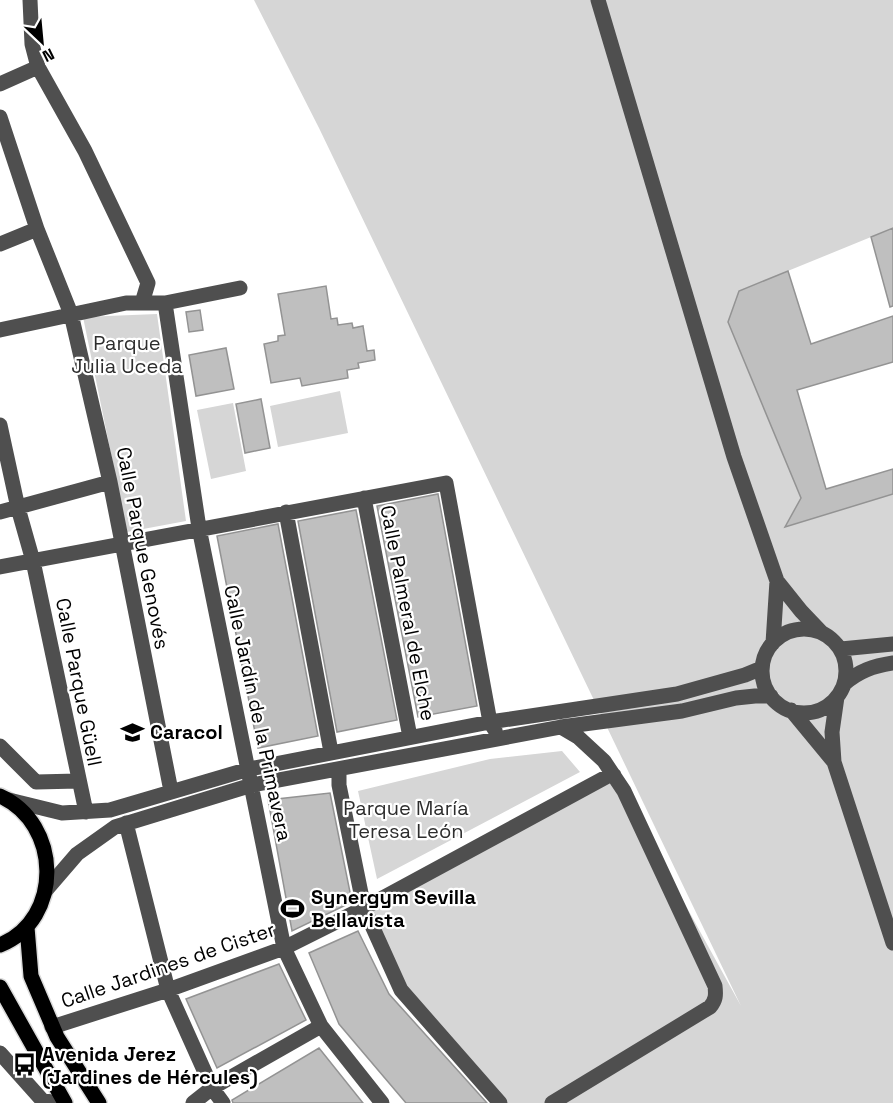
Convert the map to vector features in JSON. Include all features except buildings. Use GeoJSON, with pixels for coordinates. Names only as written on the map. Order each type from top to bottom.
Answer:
{"type":"FeatureCollection","features":[{"type":"Feature","properties":{"kind":"main road"},"geometry":{"type":"LineString","coordinates":[[0,945],[27,927],[39,909],[46,890],[48,864],[42,839],[29,817],[4,798]]}},
{"type":"Feature","properties":{"kind":"main road"},"geometry":{"type":"LineString","coordinates":[[27,927],[31,976],[57,1037],[99,1103]]}},
{"type":"Feature","properties":{"kind":"main road"},"geometry":{"type":"LineString","coordinates":[[0,987],[65,1103]]}},
{"type":"Feature","properties":{"kind":"street"},"geometry":{"type":"LineString","coordinates":[[30,0],[32,44],[38,67],[85,151],[148,283],[142,303]]}},
{"type":"Feature","properties":{"kind":"street"},"geometry":{"type":"LineString","coordinates":[[598,0],[734,457],[777,581],[801,611],[841,649],[846,669],[832,732],[834,762],[893,943]]}},
{"type":"Feature","properties":{"kind":"street"},"geometry":{"type":"LineString","coordinates":[[0,84],[38,67]]}},
{"type":"Feature","properties":{"kind":"street","name":"Calle Parque Genovés"},"geometry":{"type":"LineString","coordinates":[[0,117],[37,229],[71,314],[110,482],[120,543],[171,791]]}},
{"type":"Feature","properties":{"kind":"street"},"geometry":{"type":"LineString","coordinates":[[0,244],[37,229]]}},
{"type":"Feature","properties":{"kind":"street"},"geometry":{"type":"LineString","coordinates":[[0,330],[126,303],[165,303],[240,288]]}},
{"type":"Feature","properties":{"kind":"street","name":"Calle Jardín de la Primavera"},"geometry":{"type":"LineString","coordinates":[[165,303],[199,528],[284,948],[321,1026],[377,1101]]}},
{"type":"Feature","properties":{"kind":"street","name":"Calle Parque Güell"},"geometry":{"type":"LineString","coordinates":[[0,425],[18,508],[33,561],[86,812]]}},
{"type":"Feature","properties":{"kind":"street"},"geometry":{"type":"LineString","coordinates":[[0,512],[110,482]]}},
{"type":"Feature","properties":{"kind":"street"},"geometry":{"type":"LineString","coordinates":[[0,567],[446,483],[490,722],[495,734],[487,741]]}},
{"type":"Feature","properties":{"kind":"street","name":"Calle Palmeral de Elche"},"geometry":{"type":"LineString","coordinates":[[364,498],[410,736]]}},
{"type":"Feature","properties":{"kind":"street"},"geometry":{"type":"LineString","coordinates":[[286,512],[331,752]]}},
{"type":"Feature","properties":{"kind":"street"},"geometry":{"type":"LineString","coordinates":[[772,643],[777,581]]}},
{"type":"Feature","properties":{"kind":"street"},"geometry":{"type":"LineString","coordinates":[[821,632],[808,629],[795,630],[772,643],[765,655],[762,668],[763,678],[771,696],[780,705],[791,710],[816,711],[828,705],[856,673],[874,666],[893,663]]}},
{"type":"Feature","properties":{"kind":"street"},"geometry":{"type":"LineString","coordinates":[[841,649],[893,644]]}},
{"type":"Feature","properties":{"kind":"street"},"geometry":{"type":"LineString","coordinates":[[4,798],[62,813],[110,810],[249,769],[410,736],[544,713],[677,694],[762,668]]}},
{"type":"Feature","properties":{"kind":"street"},"geometry":{"type":"LineString","coordinates":[[46,890],[77,854],[116,826],[252,785],[561,727],[682,711],[736,698],[771,696]]}},
{"type":"Feature","properties":{"kind":"street"},"geometry":{"type":"LineString","coordinates":[[791,710],[834,762]]}},
{"type":"Feature","properties":{"kind":"street"},"geometry":{"type":"LineString","coordinates":[[552,1103],[710,1007],[715,1001],[716,986],[614,774],[591,748],[561,727]]}},
{"type":"Feature","properties":{"kind":"street"},"geometry":{"type":"LineString","coordinates":[[0,746],[36,782],[78,781]]}},
{"type":"Feature","properties":{"kind":"street"},"geometry":{"type":"LineString","coordinates":[[339,770],[339,785],[364,908],[401,990],[500,1103]]}},
{"type":"Feature","properties":{"kind":"street","name":"Calle Jardines de Cister"},"geometry":{"type":"LineString","coordinates":[[52,1027],[168,990],[284,948],[364,908],[597,781],[614,774]]}},
{"type":"Feature","properties":{"kind":"street"},"geometry":{"type":"LineString","coordinates":[[126,823],[168,990],[212,1088],[223,1103]]}},
{"type":"Feature","properties":{"kind":"street"},"geometry":{"type":"LineString","coordinates":[[193,1103],[212,1088],[321,1026]]}},
{"type":"Feature","properties":{"kind":"street"},"geometry":{"type":"LineString","coordinates":[[0,1053],[42,1100],[56,1103]]}},
{"type":"Feature","properties":{"kind":"green space"},"geometry":{"type":"Polygon","coordinates":[[[254,0],[893,0],[893,228],[739,291],[728,322],[801,498],[785,526],[893,494],[893,1103],[500,1103],[401,990],[364,908],[614,775],[741,1006],[319,128],[254,0]]]}},
{"type":"Feature","properties":{"kind":"green space","name":"Parque Julia Uceda"},"geometry":{"type":"Polygon","coordinates":[[[157,314],[186,521],[127,532],[83,317],[157,314]]]}},
{"type":"Feature","properties":{"kind":"green space"},"geometry":{"type":"Polygon","coordinates":[[[340,391],[348,433],[278,447],[270,406],[340,391]]]}},
{"type":"Feature","properties":{"kind":"green space"},"geometry":{"type":"Polygon","coordinates":[[[233,403],[246,471],[211,479],[197,410],[233,403]]]}},
{"type":"Feature","properties":{"kind":"green space","name":"Parque María Teresa León"},"geometry":{"type":"Polygon","coordinates":[[[562,751],[580,772],[377,879],[358,791],[490,759],[562,751]]]}},
{"type":"Feature","properties":{"kind":"place","name":"Caracol"},"geometry":{"type":"Point","coordinates":[132,732]}},
{"type":"Feature","properties":{"kind":"place","name":"Synergym Sevilla Bellavista"},"geometry":{"type":"Point","coordinates":[293,908]}},
{"type":"Feature","properties":{"kind":"place","name":"Avenida Jerez (Jardines de Hércules)"},"geometry":{"type":"Point","coordinates":[24,1065]}}]}
